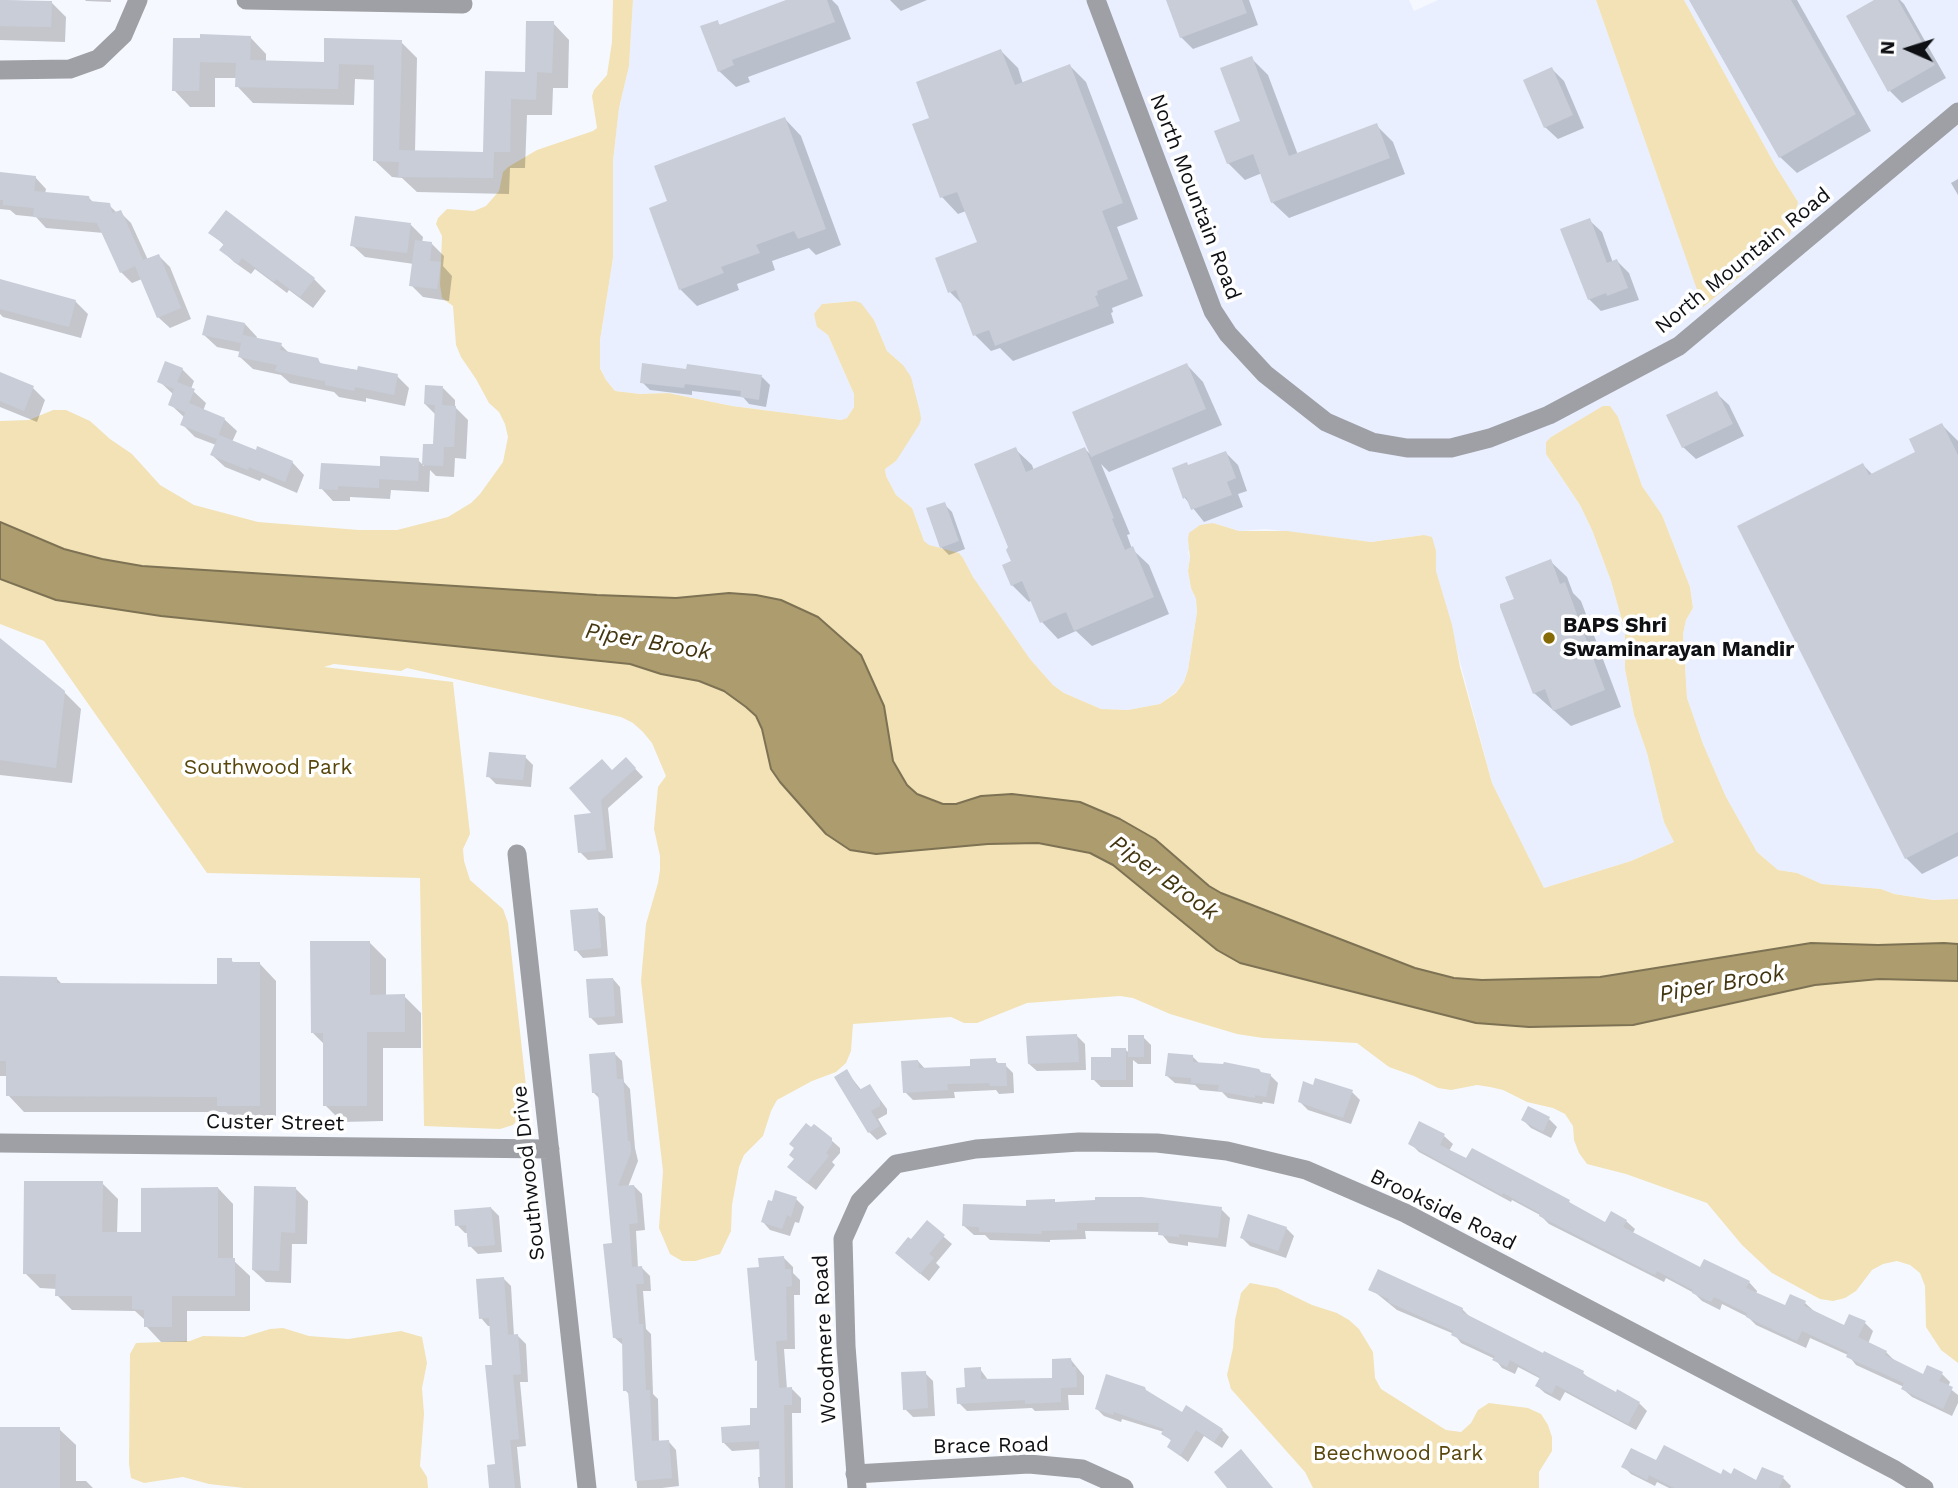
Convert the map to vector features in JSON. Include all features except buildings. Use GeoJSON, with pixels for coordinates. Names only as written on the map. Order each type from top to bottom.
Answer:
{"type":"FeatureCollection","features":[{"type":"Feature","properties":{"kind":"street"},"geometry":{"type":"LineString","coordinates":[[0,70],[70,69],[97,59],[123,35],[138,0]]}},
{"type":"Feature","properties":{"kind":"street"},"geometry":{"type":"LineString","coordinates":[[246,0],[463,4]]}},
{"type":"Feature","properties":{"kind":"street","name":"North Mountain Road"},"geometry":{"type":"LineString","coordinates":[[1096,0],[1213,311],[1228,334],[1265,374],[1325,422],[1372,442],[1407,448],[1451,448],[1494,436],[1549,415],[1679,346],[1958,112]]}},
{"type":"Feature","properties":{"kind":"street","name":"Southwood Drive"},"geometry":{"type":"LineString","coordinates":[[517,853],[587,1488]]}},
{"type":"Feature","properties":{"kind":"street","name":"Brookside Road"},"geometry":{"type":"LineString","coordinates":[[896,1164],[976,1149],[1079,1142],[1144,1143],[1227,1151],[1306,1170],[1405,1213],[1895,1470],[1924,1488]]}},
{"type":"Feature","properties":{"kind":"street","name":"Custer Street"},"geometry":{"type":"LineString","coordinates":[[0,1143],[550,1149]]}},
{"type":"Feature","properties":{"kind":"street","name":"Woodmere Road"},"geometry":{"type":"LineString","coordinates":[[856,1481],[846,1346],[844,1239],[860,1201],[896,1164]]}},
{"type":"Feature","properties":{"kind":"street","name":"Brace Road"},"geometry":{"type":"LineString","coordinates":[[856,1481],[1029,1464],[1082,1469],[1124,1488]]}},
{"type":"Feature","properties":{"kind":"shaded area"},"geometry":{"type":"Polygon","coordinates":[[[633,0],[1409,0],[1414,11],[1438,0],[1596,0],[1703,306],[1798,202],[1684,0],[1958,0],[1958,899],[1933,900],[1894,894],[1881,889],[1822,884],[1797,873],[1778,870],[1757,852],[1726,797],[1687,698],[1683,634],[1686,620],[1693,608],[1690,587],[1662,515],[1642,486],[1618,417],[1603,407],[1551,437],[1546,454],[1580,505],[1611,581],[1625,631],[1625,669],[1634,715],[1647,753],[1664,822],[1674,842],[1631,861],[1544,888],[1492,783],[1436,571],[1436,551],[1424,535],[1371,542],[1266,529],[1239,531],[1213,523],[1188,552],[1188,571],[1197,612],[1184,682],[1160,704],[1128,710],[1101,709],[1064,693],[1053,685],[1030,659],[959,553],[929,546],[924,541],[912,508],[896,495],[885,469],[896,461],[903,365],[887,351],[874,320],[854,301],[822,304],[817,327],[828,335],[854,394],[854,407],[847,418],[841,420],[732,406],[668,393],[615,391],[600,367],[600,340],[613,258],[613,161],[619,108],[629,66],[633,0]]]}},
{"type":"Feature","properties":{"kind":"green space"},"geometry":{"type":"Polygon","coordinates":[[[613,0],[633,0],[629,66],[619,108],[613,161],[613,258],[600,340],[600,368],[615,391],[668,393],[732,406],[841,420],[847,418],[854,407],[854,394],[828,335],[817,327],[814,314],[822,304],[855,301],[861,303],[874,320],[887,351],[903,365],[911,377],[920,412],[919,425],[896,461],[885,469],[896,495],[912,508],[924,541],[929,545],[959,553],[1030,659],[1053,685],[1064,693],[1101,709],[1128,710],[1160,704],[1176,693],[1184,682],[1197,612],[1188,571],[1188,539],[1189,533],[1200,525],[1213,523],[1239,531],[1287,531],[1371,542],[1424,535],[1432,537],[1436,551],[1436,571],[1492,783],[1544,888],[1631,861],[1674,842],[1664,822],[1647,753],[1634,715],[1625,669],[1625,631],[1611,581],[1580,505],[1546,454],[1546,442],[1551,437],[1603,406],[1610,406],[1618,417],[1642,486],[1662,515],[1690,587],[1693,608],[1686,620],[1683,634],[1687,698],[1726,797],[1757,852],[1778,870],[1797,873],[1822,884],[1881,889],[1894,894],[1933,900],[1958,899],[1958,944],[1811,943],[1600,977],[1482,980],[1454,978],[1415,968],[1221,893],[1080,802],[1012,795],[981,796],[956,804],[943,804],[917,794],[907,785],[893,761],[884,706],[861,655],[818,617],[781,600],[729,593],[676,598],[597,595],[142,566],[64,549],[0,522],[0,421],[29,420],[53,410],[66,410],[90,421],[132,454],[160,485],[194,505],[258,522],[359,530],[397,530],[448,517],[471,503],[503,462],[508,437],[499,412],[489,403],[456,345],[453,306],[442,298],[442,236],[436,224],[447,209],[474,211],[486,206],[499,191],[503,172],[508,167],[537,150],[597,128],[592,96],[607,75],[612,42],[613,0]]]}},
{"type":"Feature","properties":{"kind":"green space"},"geometry":{"type":"Polygon","coordinates":[[[1596,0],[1684,0],[1798,202],[1790,235],[1703,307],[1596,0]]]}},
{"type":"Feature","properties":{"kind":"green space","name":"Southwood Park"},"geometry":{"type":"Polygon","coordinates":[[[0,579],[56,600],[161,616],[630,664],[661,674],[699,681],[724,691],[756,717],[762,729],[771,769],[988,844],[1038,843],[1090,853],[1113,865],[1217,950],[1240,963],[1476,1023],[1529,1027],[1633,1025],[1815,985],[1879,979],[1955,979],[1958,981],[1958,1363],[1941,1350],[1926,1327],[1925,1286],[1920,1273],[1910,1265],[1897,1261],[1883,1264],[1872,1270],[1856,1291],[1845,1298],[1833,1301],[1820,1299],[1772,1273],[1742,1245],[1707,1203],[1626,1174],[1587,1164],[1574,1140],[1573,1126],[1565,1114],[1553,1108],[1527,1102],[1503,1090],[1490,1087],[1477,1085],[1451,1090],[1438,1088],[1389,1067],[1357,1043],[1237,1034],[1170,1014],[1133,998],[1120,996],[1027,1003],[977,1023],[964,1023],[951,1017],[853,1024],[851,1051],[846,1063],[836,1072],[812,1081],[777,1100],[763,1136],[744,1155],[732,1205],[731,1231],[720,1254],[695,1261],[682,1261],[670,1254],[659,1228],[663,1171],[641,981],[646,924],[660,870],[654,829],[658,787],[666,776],[652,743],[643,732],[621,717],[407,668],[401,671],[334,664],[324,667],[453,682],[470,834],[463,849],[464,861],[470,880],[503,909],[508,923],[527,1095],[525,1112],[513,1125],[500,1129],[424,1126],[420,878],[207,873],[44,641],[0,624],[0,579]]]}},
{"type":"Feature","properties":{"kind":"green space","name":"Beechwood Park"},"geometry":{"type":"Polygon","coordinates":[[[1250,1283],[1277,1288],[1349,1320],[1359,1329],[1373,1352],[1375,1378],[1381,1389],[1446,1430],[1461,1432],[1471,1423],[1478,1410],[1489,1403],[1528,1408],[1541,1414],[1552,1437],[1552,1451],[1539,1472],[1539,1488],[1313,1488],[1305,1472],[1231,1389],[1227,1375],[1235,1320],[1241,1293],[1250,1283]]]}},
{"type":"Feature","properties":{"kind":"green space"},"geometry":{"type":"Polygon","coordinates":[[[283,1328],[309,1336],[348,1339],[401,1331],[422,1337],[427,1363],[422,1388],[424,1414],[420,1466],[427,1477],[428,1488],[244,1488],[209,1484],[183,1477],[144,1483],[131,1478],[130,1354],[136,1343],[190,1341],[203,1336],[244,1337],[283,1328]]]}},
{"type":"Feature","properties":{"kind":"water","name":"Piper Brook"},"geometry":{"type":"Polygon","coordinates":[[[0,522],[64,549],[142,566],[597,595],[676,598],[729,593],[781,600],[818,617],[861,655],[884,706],[893,761],[907,785],[917,794],[943,804],[956,804],[981,796],[1012,794],[1080,802],[1120,819],[1155,839],[1209,886],[1221,893],[1415,968],[1454,978],[1482,980],[1600,977],[1811,943],[1944,943],[1958,944],[1958,981],[1879,979],[1815,985],[1633,1025],[1529,1027],[1476,1023],[1240,963],[1217,950],[1113,865],[1090,853],[1038,843],[988,844],[876,854],[850,850],[826,834],[780,782],[771,769],[762,729],[756,716],[724,691],[699,681],[661,674],[630,664],[161,616],[56,600],[0,579],[0,522]]]}},
{"type":"Feature","properties":{"kind":"place","name":"BAPS Shri Swaminarayan Mandir"},"geometry":{"type":"Point","coordinates":[1549,638]}}]}
